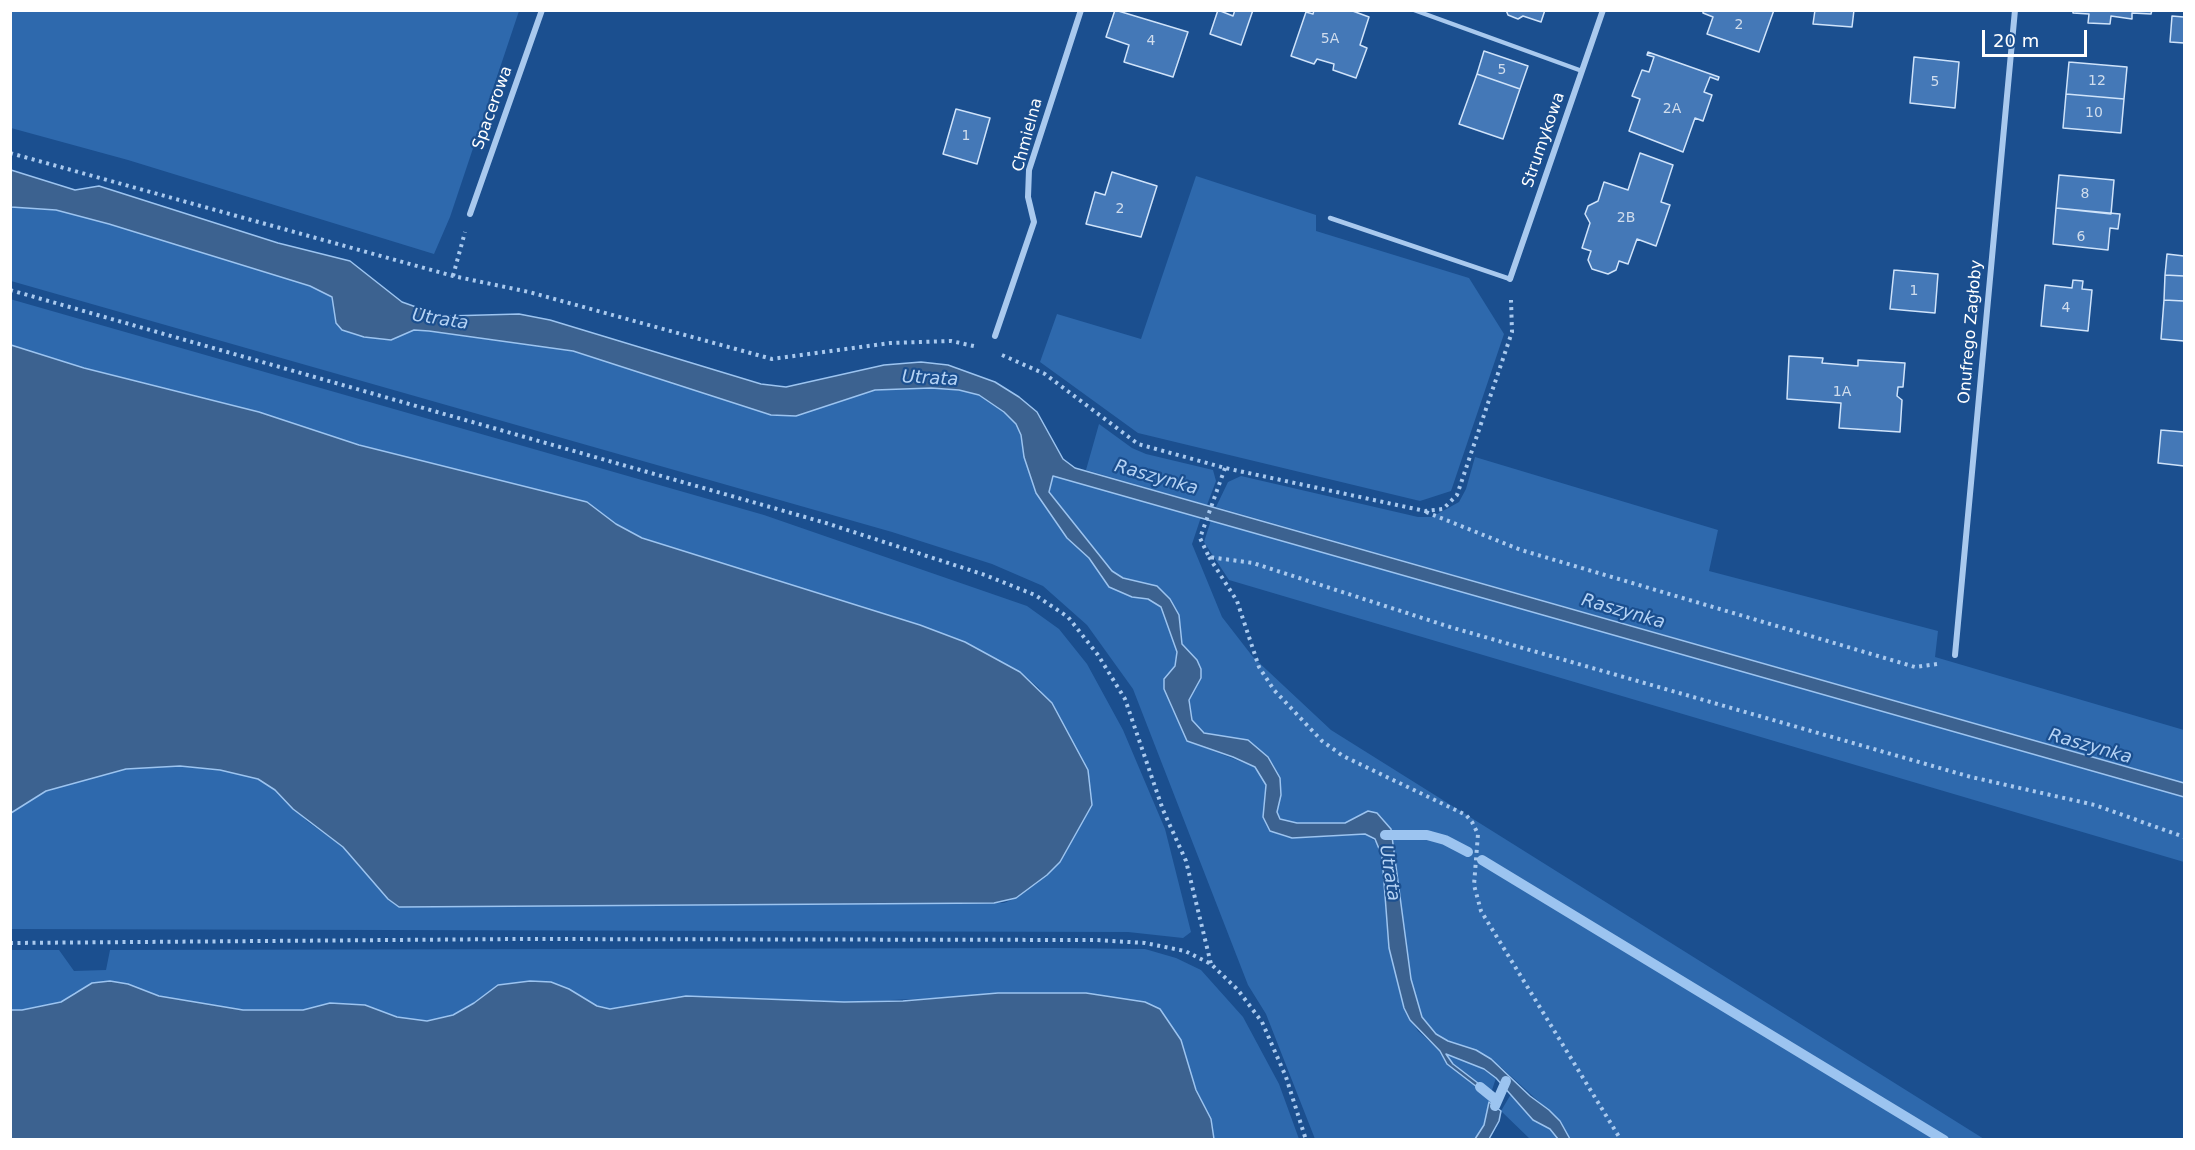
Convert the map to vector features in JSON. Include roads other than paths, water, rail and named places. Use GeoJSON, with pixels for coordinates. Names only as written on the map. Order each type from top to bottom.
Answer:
{"type":"FeatureCollection","features":[{"type":"Feature","properties":{"kind":"street","name":"Spacerowa"},"geometry":{"type":"LineString","coordinates":[[470,214],[542,10]]}},
{"type":"Feature","properties":{"kind":"street","name":"Chmielna"},"geometry":{"type":"LineString","coordinates":[[995,336],[1034,222],[1028,197],[1029,170],[1081,10]]}},
{"type":"Feature","properties":{"kind":"street","name":"Strumykowa"},"geometry":{"type":"LineString","coordinates":[[1510,279],[1603,10]]}},
{"type":"Feature","properties":{"kind":"street","name":"Onufrego Zagłoby"},"geometry":{"type":"LineString","coordinates":[[1955,656],[2015,10]]}},
{"type":"Feature","properties":{"kind":"lane"},"geometry":{"type":"LineString","coordinates":[[1414,10],[1582,71]]}},
{"type":"Feature","properties":{"kind":"lane"},"geometry":{"type":"LineString","coordinates":[[1330,218],[1510,279]]}},
{"type":"Feature","properties":{"kind":"water","name":"Utrata"},"geometry":{"type":"Polygon","coordinates":[[[11,170],[75,190],[99,186],[278,243],[350,261],[402,302],[430,312],[448,316],[519,314],[550,320],[761,384],[786,387],[884,365],[921,362],[948,365],[995,382],[1019,397],[1037,412],[1063,459],[1075,468],[2184,783],[2184,797],[1053,476],[1049,492],[1112,571],[1123,578],[1157,586],[1170,599],[1179,615],[1182,644],[1197,660],[1201,669],[1201,678],[1189,700],[1192,720],[1204,733],[1248,740],[1268,757],[1280,778],[1281,795],[1277,812],[1280,819],[1297,823],[1345,823],[1368,811],[1377,813],[1391,829],[1411,979],[1422,1017],[1436,1034],[1448,1041],[1476,1050],[1491,1059],[1530,1096],[1549,1110],[1560,1121],[1570,1139],[1558,1139],[1550,1129],[1533,1120],[1496,1078],[1484,1069],[1446,1054],[1453,1064],[1491,1093],[1490,1097],[1447,1064],[1440,1051],[1410,1020],[1404,1008],[1389,948],[1382,856],[1375,839],[1365,834],[1292,838],[1270,831],[1263,817],[1266,785],[1255,767],[1187,741],[1164,689],[1164,679],[1175,666],[1177,652],[1161,607],[1148,599],[1132,597],[1109,587],[1089,558],[1067,538],[1036,493],[1016,424],[1004,412],[979,395],[959,390],[931,388],[875,390],[796,416],[771,415],[573,351],[429,331],[414,330],[391,340],[364,337],[342,330],[336,323],[332,297],[310,286],[109,224],[56,210],[11,207],[11,170]]]}},
{"type":"Feature","properties":{"kind":"water"},"geometry":{"type":"Polygon","coordinates":[[[11,345],[84,368],[259,412],[359,445],[587,502],[616,524],[642,538],[920,625],[965,642],[1020,672],[1052,703],[1088,770],[1092,805],[1060,862],[1047,875],[1016,898],[994,903],[399,907],[388,899],[343,847],[293,809],[275,790],[258,779],[220,770],[180,766],[126,769],[46,791],[11,813],[11,345]]]}},
{"type":"Feature","properties":{"kind":"water"},"geometry":{"type":"Polygon","coordinates":[[[110,981],[128,984],[159,996],[243,1010],[303,1010],[330,1003],[365,1005],[397,1017],[427,1021],[453,1015],[498,985],[530,981],[551,982],[569,989],[597,1006],[610,1009],[686,996],[844,1002],[903,1001],[998,993],[1086,993],[1145,1002],[1160,1009],[1181,1040],[1196,1090],[1211,1119],[1214,1139],[11,1139],[11,1010],[61,1002],[92,983],[110,981]]]}},
{"type":"Feature","properties":{"kind":"water"},"geometry":{"type":"Polygon","coordinates":[[[1489,1102],[1501,1111],[1499,1121],[1489,1139],[1475,1139],[1484,1125],[1489,1102]]]}},
{"type":"Feature","properties":{"kind":"waterway","name":"Utrata"},"geometry":{"type":"LineString","coordinates":[[1385,835],[1427,835],[1445,840],[1468,852]]}},
{"type":"Feature","properties":{"kind":"waterway"},"geometry":{"type":"LineString","coordinates":[[1482,860],[1944,1140]]}},
{"type":"Feature","properties":{"kind":"waterway"},"geometry":{"type":"LineString","coordinates":[[1495,1106],[1506,1081]]}},
{"type":"Feature","properties":{"kind":"waterway"},"geometry":{"type":"LineString","coordinates":[[1480,1087],[1496,1100]]}},
{"type":"Feature","properties":{"kind":"water label","name":"Raszynka"},"geometry":{"type":"Point","coordinates":[1156,478]}},
{"type":"Feature","properties":{"kind":"water label","name":"Raszynka"},"geometry":{"type":"Point","coordinates":[1623,612]}},
{"type":"Feature","properties":{"kind":"water label","name":"Raszynka"},"geometry":{"type":"Point","coordinates":[2090,747]}}]}
